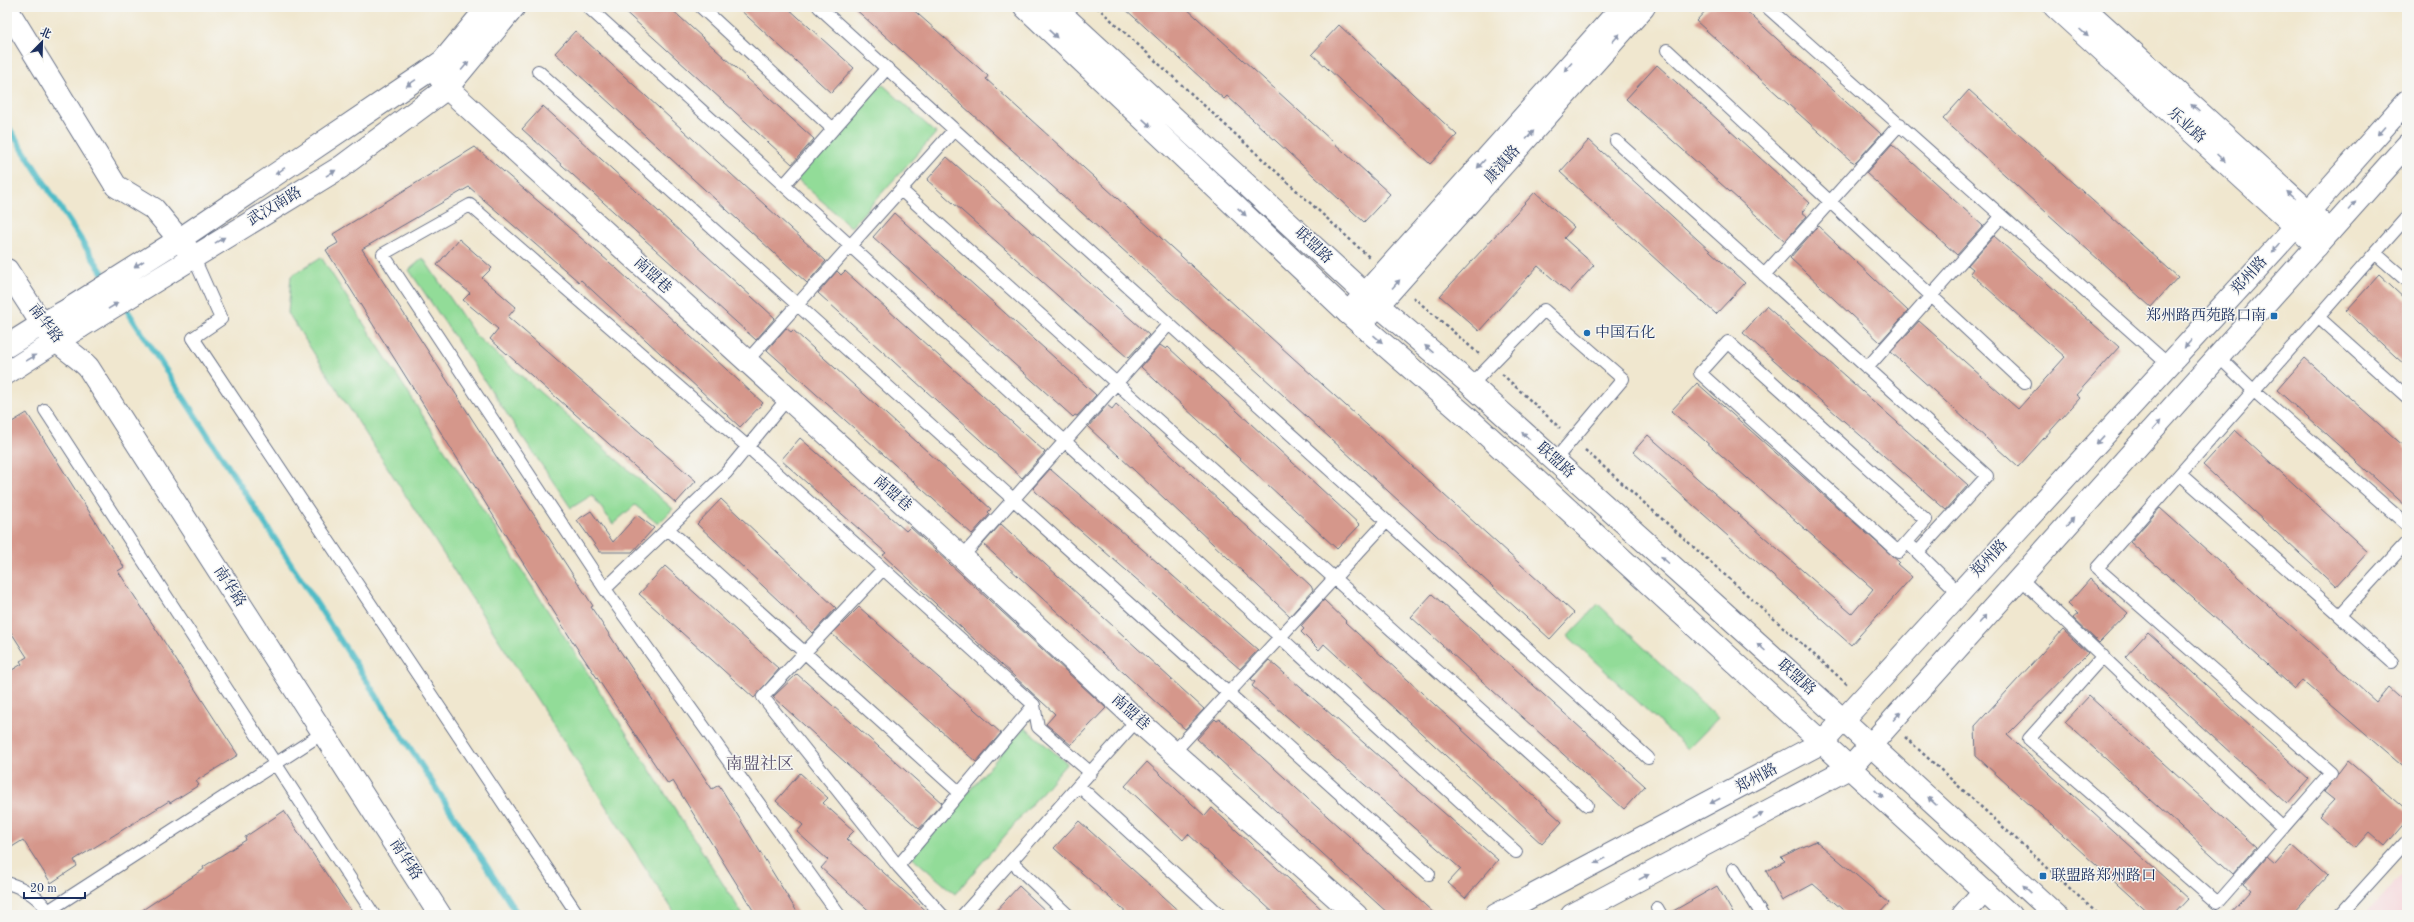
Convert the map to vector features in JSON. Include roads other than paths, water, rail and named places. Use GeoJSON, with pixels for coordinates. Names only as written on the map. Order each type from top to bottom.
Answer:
{"type":"FeatureCollection","features":[{"type":"Feature","properties":{"kind":"street","name":"武汉南路"},"geometry":{"type":"LineString","coordinates":[[7,373],[55,342],[75,318],[176,241],[434,68],[443,61],[488,7]]}},
{"type":"Feature","properties":{"kind":"street","name":"武汉南路"},"geometry":{"type":"LineString","coordinates":[[7,346],[42,324],[75,318],[190,258],[340,167],[447,88],[514,7]]}},
{"type":"Feature","properties":{"kind":"street","name":"联盟路"},"geometry":{"type":"LineString","coordinates":[[1024,7],[1354,318],[1476,425],[2010,915]]}},
{"type":"Feature","properties":{"kind":"street","name":"联盟路"},"geometry":{"type":"LineString","coordinates":[[1054,7],[1372,299],[1471,385],[1871,745],[2056,915]]}},
{"type":"Feature","properties":{"kind":"street","name":"康滇路"},"geometry":{"type":"LineString","coordinates":[[1391,278],[1622,7]]}},
{"type":"Feature","properties":{"kind":"street","name":"康滇路"},"geometry":{"type":"LineString","coordinates":[[1354,318],[1644,7]]}},
{"type":"Feature","properties":{"kind":"street","name":"乐业路"},"geometry":{"type":"LineString","coordinates":[[2055,7],[2324,238]]}},
{"type":"Feature","properties":{"kind":"street","name":"乐业路"},"geometry":{"type":"LineString","coordinates":[[2083,7],[2303,219]]}},
{"type":"Feature","properties":{"kind":"street"},"geometry":{"type":"LineString","coordinates":[[7,9],[116,186],[154,209],[176,241],[190,258]]}},
{"type":"Feature","properties":{"kind":"street","name":"南盟巷"},"geometry":{"type":"LineString","coordinates":[[434,68],[447,88],[786,399],[962,557],[1137,720],[1356,915]]}},
{"type":"Feature","properties":{"kind":"street","name":"郑州路"},"geometry":{"type":"LineString","coordinates":[[1496,915],[1823,742],[1959,592],[2303,219],[2407,102]]}},
{"type":"Feature","properties":{"kind":"street","name":"郑州路"},"geometry":{"type":"LineString","coordinates":[[1572,915],[1850,767],[2219,357],[2407,144]]}},
{"type":"Feature","properties":{"kind":"street","name":"南华路"},"geometry":{"type":"LineString","coordinates":[[7,270],[55,342],[75,355],[88,367],[440,915]]}},
{"type":"Feature","properties":{"kind":"street"},"geometry":{"type":"LineString","coordinates":[[1964,915],[1984,891]]}},
{"type":"Feature","properties":{"kind":"lane"},"geometry":{"type":"LineString","coordinates":[[588,7],[1516,852]]}},
{"type":"Feature","properties":{"kind":"lane"},"geometry":{"type":"LineString","coordinates":[[701,7],[833,130]]}},
{"type":"Feature","properties":{"kind":"lane"},"geometry":{"type":"LineString","coordinates":[[819,7],[1648,758]]}},
{"type":"Feature","properties":{"kind":"lane"},"geometry":{"type":"LineString","coordinates":[[1767,7],[1900,124],[2001,217],[2169,365]]}},
{"type":"Feature","properties":{"kind":"lane"},"geometry":{"type":"LineString","coordinates":[[1667,50],[2025,383]]}},
{"type":"Feature","properties":{"kind":"lane"},"geometry":{"type":"LineString","coordinates":[[784,185],[887,68]]}},
{"type":"Feature","properties":{"kind":"lane"},"geometry":{"type":"LineString","coordinates":[[538,71],[1429,874]]}},
{"type":"Feature","properties":{"kind":"lane"},"geometry":{"type":"LineString","coordinates":[[1764,275],[1900,124]]}},
{"type":"Feature","properties":{"kind":"lane"},"geometry":{"type":"LineString","coordinates":[[746,362],[798,306],[954,130]]}},
{"type":"Feature","properties":{"kind":"lane"},"geometry":{"type":"LineString","coordinates":[[1616,141],[1987,476],[1918,552]]}},
{"type":"Feature","properties":{"kind":"lane"},"geometry":{"type":"LineString","coordinates":[[901,190],[1587,805]]}},
{"type":"Feature","properties":{"kind":"lane"},"geometry":{"type":"LineString","coordinates":[[839,915],[605,589],[383,254],[470,205],[748,447],[1034,705],[1038,727],[1091,773]]}},
{"type":"Feature","properties":{"kind":"lane"},"geometry":{"type":"LineString","coordinates":[[1867,368],[2001,217]]}},
{"type":"Feature","properties":{"kind":"lane"},"geometry":{"type":"LineString","coordinates":[[2102,656],[2029,739],[2217,903],[2331,773],[2097,568],[2407,217]]}},
{"type":"Feature","properties":{"kind":"lane"},"geometry":{"type":"LineString","coordinates":[[2374,253],[2407,281]]}},
{"type":"Feature","properties":{"kind":"lane"},"geometry":{"type":"LineString","coordinates":[[190,258],[221,319],[192,338],[578,915]]}},
{"type":"Feature","properties":{"kind":"lane"},"geometry":{"type":"LineString","coordinates":[[1471,385],[1544,310],[1623,379],[1574,440],[1554,461]]}},
{"type":"Feature","properties":{"kind":"lane"},"geometry":{"type":"LineString","coordinates":[[2318,317],[2407,397]]}},
{"type":"Feature","properties":{"kind":"lane"},"geometry":{"type":"LineString","coordinates":[[962,557],[1169,324]]}},
{"type":"Feature","properties":{"kind":"lane"},"geometry":{"type":"LineString","coordinates":[[1728,342],[1926,520],[1907,542],[1898,552],[1700,373],[1728,342]]}},
{"type":"Feature","properties":{"kind":"lane"},"geometry":{"type":"LineString","coordinates":[[2219,357],[2253,390],[2407,525]]}},
{"type":"Feature","properties":{"kind":"lane"},"geometry":{"type":"LineString","coordinates":[[605,589],[726,473],[786,399]]}},
{"type":"Feature","properties":{"kind":"lane"},"geometry":{"type":"LineString","coordinates":[[45,410],[374,915]]}},
{"type":"Feature","properties":{"kind":"lane"},"geometry":{"type":"LineString","coordinates":[[2180,474],[2392,662]]}},
{"type":"Feature","properties":{"kind":"lane"},"geometry":{"type":"LineString","coordinates":[[1174,752],[1227,692],[1387,522]]}},
{"type":"Feature","properties":{"kind":"lane"},"geometry":{"type":"LineString","coordinates":[[668,529],[960,793]]}},
{"type":"Feature","properties":{"kind":"lane"},"geometry":{"type":"LineString","coordinates":[[1907,542],[1959,592]]}},
{"type":"Feature","properties":{"kind":"lane"},"geometry":{"type":"LineString","coordinates":[[2340,616],[2407,542]]}},
{"type":"Feature","properties":{"kind":"lane"},"geometry":{"type":"LineString","coordinates":[[883,569],[763,697],[898,866],[942,915]]}},
{"type":"Feature","properties":{"kind":"lane"},"geometry":{"type":"LineString","coordinates":[[2020,578],[2283,828]]}},
{"type":"Feature","properties":{"kind":"lane"},"geometry":{"type":"LineString","coordinates":[[898,866],[1034,705]]}},
{"type":"Feature","properties":{"kind":"lane"},"geometry":{"type":"LineString","coordinates":[[963,915],[1137,720]]}},
{"type":"Feature","properties":{"kind":"lane"},"geometry":{"type":"LineString","coordinates":[[7,883],[24,888],[41,900],[50,913],[323,732]]}},
{"type":"Feature","properties":{"kind":"lane"},"geometry":{"type":"LineString","coordinates":[[1079,786],[1220,915]]}},
{"type":"Feature","properties":{"kind":"lane"},"geometry":{"type":"LineString","coordinates":[[2340,915],[2407,840]]}},
{"type":"Feature","properties":{"kind":"lane"},"geometry":{"type":"LineString","coordinates":[[1011,861],[1068,915]]}},
{"type":"Feature","properties":{"kind":"lane"},"geometry":{"type":"LineString","coordinates":[[1734,869],[1762,915]]}},
{"type":"Feature","properties":{"kind":"waterway"},"geometry":{"type":"LineString","coordinates":[[7,125],[107,280]]}},
{"type":"Feature","properties":{"kind":"waterway"},"geometry":{"type":"LineString","coordinates":[[123,304],[518,915]]}},
{"type":"Feature","properties":{"kind":"place","name":"郑州路西苑路口南"},"geometry":{"type":"Point","coordinates":[2274,316]}},
{"type":"Feature","properties":{"kind":"place","name":"中国石化"},"geometry":{"type":"Point","coordinates":[1587,333]}},
{"type":"Feature","properties":{"kind":"place","name":"联盟路郑州路口"},"geometry":{"type":"Point","coordinates":[2043,876]}},
{"type":"Feature","properties":{"kind":"district","name":"南盟社区"},"geometry":{"type":"Point","coordinates":[760,764]}}]}
